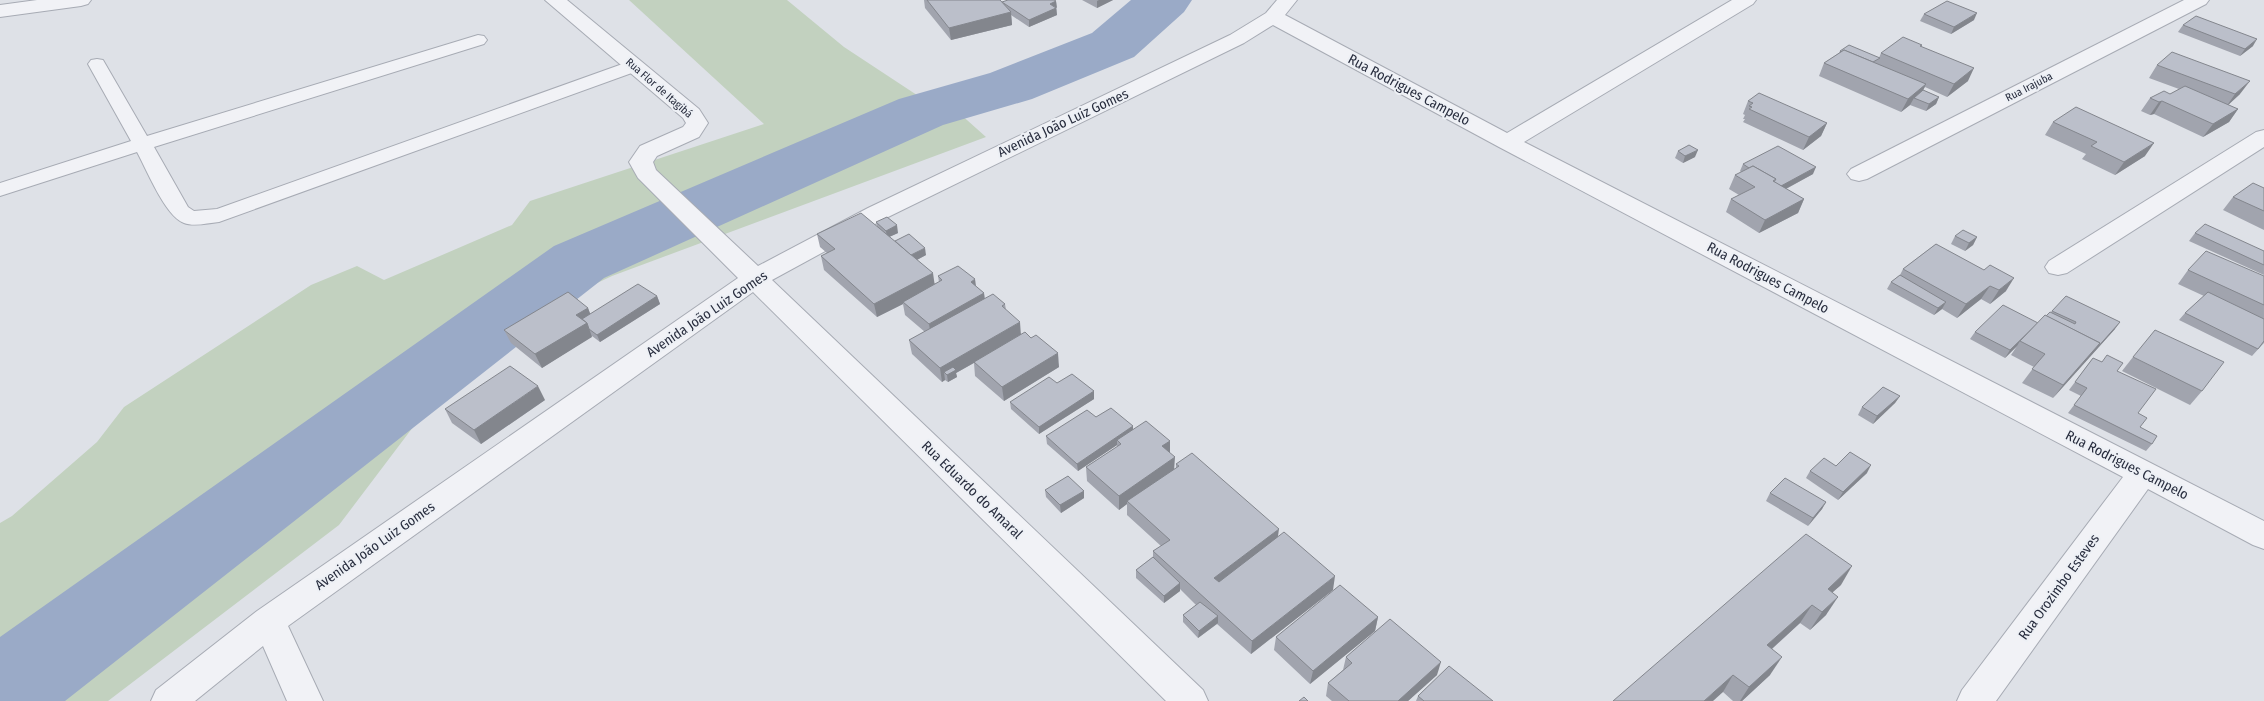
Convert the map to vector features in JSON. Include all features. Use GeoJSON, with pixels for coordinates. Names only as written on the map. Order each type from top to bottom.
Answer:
{"type":"FeatureCollection","features":[{"type":"Feature","properties":{"kind":"street"},"geometry":{"type":"LineString","coordinates":[[0,11],[81,0]]}},
{"type":"Feature","properties":{"kind":"street","name":"Rua Flor de Itagibá"},"geometry":{"type":"LineString","coordinates":[[555,0],[691,114],[697,123],[691,132],[648,152],[640,162],[646,173]]}},
{"type":"Feature","properties":{"kind":"street"},"geometry":{"type":"LineString","coordinates":[[1507,142],[1746,0]]}},
{"type":"Feature","properties":{"kind":"street","name":"Rua Irajuba"},"geometry":{"type":"LineString","coordinates":[[1859,174],[2199,0]]}},
{"type":"Feature","properties":{"kind":"street","name":"Rua Rodrigues Campelo"},"geometry":{"type":"LineString","coordinates":[[1280,9],[1507,142],[2264,536]]}},
{"type":"Feature","properties":{"kind":"street","name":"Avenida João Luiz Gomes"},"geometry":{"type":"LineString","coordinates":[[169,701],[269,621],[754,279],[877,213],[1228,43],[1280,9]]}},
{"type":"Feature","properties":{"kind":"street"},"geometry":{"type":"LineString","coordinates":[[2058,268],[2264,137]]}},
{"type":"Feature","properties":{"kind":"street","name":"Rua Eduardo do Amaral"},"geometry":{"type":"LineString","coordinates":[[646,173],[1186,700]]}},
{"type":"Feature","properties":{"kind":"street","name":"Rua Orozimbo Esteves"},"geometry":{"type":"LineString","coordinates":[[1975,701],[2143,473]]}},
{"type":"Feature","properties":{"kind":"street"},"geometry":{"type":"LineString","coordinates":[[269,621],[305,701]]}},
{"type":"Feature","properties":{"kind":"lane"},"geometry":{"type":"LineString","coordinates":[[0,190],[478,40]]}},
{"type":"Feature","properties":{"kind":"lane"},"geometry":{"type":"LineString","coordinates":[[98,64],[180,211],[190,218],[219,215],[634,66]]}},
{"type":"Feature","properties":{"kind":"green space"},"geometry":{"type":"Polygon","coordinates":[[[629,0],[787,0],[844,47],[929,103],[958,112],[986,137],[612,276],[523,318],[463,361],[339,525],[108,701],[0,701],[0,523],[12,516],[97,442],[124,407],[311,285],[357,266],[384,280],[512,225],[530,201],[764,124],[629,0]]]}},
{"type":"Feature","properties":{"kind":"building"},"geometry":{"type":"Polygon","coordinates":[[[927,0],[1000,0],[1011,12],[949,28],[927,0]]]}},
{"type":"Feature","properties":{"kind":"building"},"geometry":{"type":"Polygon","coordinates":[[[1008,0],[1054,0],[1056,1],[1050,4],[1056,8],[1029,20],[1002,2],[1008,0]]]}},
{"type":"Feature","properties":{"kind":"building"},"geometry":{"type":"Polygon","coordinates":[[[1947,1],[1977,13],[1954,27],[1924,14],[1947,1]]]}},
{"type":"Feature","properties":{"kind":"building"},"geometry":{"type":"Polygon","coordinates":[[[2196,16],[2257,39],[2245,49],[2183,25],[2196,16]]]}},
{"type":"Feature","properties":{"kind":"building"},"geometry":{"type":"Polygon","coordinates":[[[1903,37],[1974,68],[1954,84],[1881,53],[1903,37]]]}},
{"type":"Feature","properties":{"kind":"building"},"geometry":{"type":"Polygon","coordinates":[[[1849,45],[1880,58],[1873,62],[1844,50],[1840,51],[1849,45]]]}},
{"type":"Feature","properties":{"kind":"building"},"geometry":{"type":"Polygon","coordinates":[[[1844,50],[1926,84],[1908,99],[1824,63],[1844,50]]]}},
{"type":"Feature","properties":{"kind":"building"},"geometry":{"type":"Polygon","coordinates":[[[2172,52],[2250,81],[2235,94],[2157,65],[2172,52]]]}},
{"type":"Feature","properties":{"kind":"building"},"geometry":{"type":"Polygon","coordinates":[[[2185,86],[2238,109],[2213,124],[2162,101],[2159,102],[2150,98],[2164,91],[2170,94],[2185,86]]]}},
{"type":"Feature","properties":{"kind":"building"},"geometry":{"type":"Polygon","coordinates":[[[1923,90],[1939,97],[1929,104],[1914,98],[1923,90]]]}},
{"type":"Feature","properties":{"kind":"building"},"geometry":{"type":"Polygon","coordinates":[[[1759,93],[1827,123],[1809,137],[1749,109],[1752,107],[1749,106],[1753,103],[1748,101],[1759,93]]]}},
{"type":"Feature","properties":{"kind":"building"},"geometry":{"type":"Polygon","coordinates":[[[2076,107],[2154,143],[2124,162],[2091,146],[2097,142],[2053,122],[2076,107]]]}},
{"type":"Feature","properties":{"kind":"building"},"geometry":{"type":"Polygon","coordinates":[[[1689,145],[1698,150],[1685,156],[1678,151],[1689,145]]]}},
{"type":"Feature","properties":{"kind":"building"},"geometry":{"type":"Polygon","coordinates":[[[1778,146],[1816,167],[1781,186],[1774,182],[1776,179],[1753,166],[1749,168],[1743,164],[1778,146]]]}},
{"type":"Feature","properties":{"kind":"building"},"geometry":{"type":"Polygon","coordinates":[[[1753,166],[1776,179],[1773,181],[1804,199],[1765,220],[1731,199],[1755,187],[1735,175],[1753,166]]]}},
{"type":"Feature","properties":{"kind":"building"},"geometry":{"type":"Polygon","coordinates":[[[2253,183],[2264,188],[2264,211],[2233,197],[2253,183]]]}},
{"type":"Feature","properties":{"kind":"building"},"geometry":{"type":"Polygon","coordinates":[[[861,213],[933,273],[874,304],[821,256],[835,249],[817,234],[861,213]]]}},
{"type":"Feature","properties":{"kind":"building"},"geometry":{"type":"Polygon","coordinates":[[[887,217],[897,225],[886,231],[876,222],[887,217]]]}},
{"type":"Feature","properties":{"kind":"building"},"geometry":{"type":"Polygon","coordinates":[[[2205,224],[2264,251],[2264,265],[2195,233],[2205,224]]]}},
{"type":"Feature","properties":{"kind":"building"},"geometry":{"type":"Polygon","coordinates":[[[1963,230],[1977,237],[1969,243],[1955,236],[1963,230]]]}},
{"type":"Feature","properties":{"kind":"building"},"geometry":{"type":"Polygon","coordinates":[[[909,234],[925,248],[911,255],[895,241],[909,234]]]}},
{"type":"Feature","properties":{"kind":"building"},"geometry":{"type":"Polygon","coordinates":[[[1936,244],[1984,270],[1990,265],[2014,278],[1999,290],[1990,286],[1966,304],[1903,269],[1936,244]]]}},
{"type":"Feature","properties":{"kind":"building"},"geometry":{"type":"Polygon","coordinates":[[[2206,251],[2264,276],[2264,305],[2188,270],[2206,251]]]}},
{"type":"Feature","properties":{"kind":"building"},"geometry":{"type":"Polygon","coordinates":[[[958,266],[975,279],[971,282],[984,293],[929,324],[903,302],[942,280],[938,276],[958,266]]]}},
{"type":"Feature","properties":{"kind":"building"},"geometry":{"type":"Polygon","coordinates":[[[1900,275],[1946,302],[1938,308],[1891,282],[1900,275]]]}},
{"type":"Feature","properties":{"kind":"building"},"geometry":{"type":"Polygon","coordinates":[[[638,284],[657,296],[597,335],[589,329],[587,323],[582,319],[638,284]]]}},
{"type":"Feature","properties":{"kind":"building"},"geometry":{"type":"Polygon","coordinates":[[[568,292],[588,308],[576,315],[587,323],[535,354],[504,330],[568,292]]]}},
{"type":"Feature","properties":{"kind":"building"},"geometry":{"type":"Polygon","coordinates":[[[2208,292],[2264,319],[2264,341],[2258,349],[2185,313],[2208,292]]]}},
{"type":"Feature","properties":{"kind":"building"},"geometry":{"type":"Polygon","coordinates":[[[993,294],[1005,304],[1002,306],[1020,322],[940,368],[909,340],[993,294]]]}},
{"type":"Feature","properties":{"kind":"building"},"geometry":{"type":"Polygon","coordinates":[[[2066,296],[2120,322],[2096,349],[2100,343],[2046,316],[2050,312],[2075,324],[2076,322],[2052,311],[2066,296]]]}},
{"type":"Feature","properties":{"kind":"building"},"geometry":{"type":"Polygon","coordinates":[[[2003,305],[2038,323],[2010,350],[1975,332],[2003,305]]]}},
{"type":"Feature","properties":{"kind":"building"},"geometry":{"type":"Polygon","coordinates":[[[2045,315],[2100,343],[2063,385],[2032,369],[2045,354],[2020,341],[2045,315]]]}},
{"type":"Feature","properties":{"kind":"building"},"geometry":{"type":"Polygon","coordinates":[[[2155,330],[2224,362],[2202,391],[2133,357],[2155,330]]]}},
{"type":"Feature","properties":{"kind":"building"},"geometry":{"type":"Polygon","coordinates":[[[1025,332],[1031,338],[1036,335],[1058,353],[1002,387],[974,362],[1025,332]]]}},
{"type":"Feature","properties":{"kind":"building"},"geometry":{"type":"Polygon","coordinates":[[[2107,355],[2123,363],[2117,371],[2156,389],[2138,413],[2147,418],[2140,427],[2157,436],[2152,444],[2074,405],[2087,388],[2075,382],[2093,358],[2102,362],[2107,355]]]}},
{"type":"Feature","properties":{"kind":"building"},"geometry":{"type":"Polygon","coordinates":[[[510,366],[538,386],[474,430],[445,409],[510,366]]]}},
{"type":"Feature","properties":{"kind":"building"},"geometry":{"type":"Polygon","coordinates":[[[953,367],[956,370],[947,375],[944,372],[953,367]]]}},
{"type":"Feature","properties":{"kind":"building"},"geometry":{"type":"Polygon","coordinates":[[[1072,374],[1094,391],[1039,427],[1010,402],[1049,377],[1057,383],[1072,374]]]}},
{"type":"Feature","properties":{"kind":"building"},"geometry":{"type":"Polygon","coordinates":[[[1883,387],[1900,396],[1877,416],[1862,407],[1883,387]]]}},
{"type":"Feature","properties":{"kind":"building"},"geometry":{"type":"Polygon","coordinates":[[[1111,408],[1133,426],[1077,464],[1046,436],[1087,410],[1096,417],[1111,408]]]}},
{"type":"Feature","properties":{"kind":"building"},"geometry":{"type":"Polygon","coordinates":[[[1146,421],[1170,441],[1162,446],[1175,457],[1119,496],[1086,467],[1121,444],[1117,440],[1146,421]]]}},
{"type":"Feature","properties":{"kind":"building"},"geometry":{"type":"Polygon","coordinates":[[[1850,452],[1871,465],[1843,492],[1810,471],[1824,458],[1836,466],[1850,452]]]}},
{"type":"Feature","properties":{"kind":"building"},"geometry":{"type":"Polygon","coordinates":[[[1192,453],[1279,529],[1214,578],[1219,582],[1284,532],[1335,576],[1252,641],[1153,551],[1170,540],[1127,501],[1179,466],[1176,464],[1192,453]]]}},
{"type":"Feature","properties":{"kind":"building"},"geometry":{"type":"Polygon","coordinates":[[[1068,476],[1084,491],[1060,505],[1045,490],[1068,476]]]}},
{"type":"Feature","properties":{"kind":"building"},"geometry":{"type":"Polygon","coordinates":[[[1785,478],[1826,502],[1813,518],[1770,493],[1785,478]]]}},
{"type":"Feature","properties":{"kind":"building"},"geometry":{"type":"Polygon","coordinates":[[[1806,534],[1852,566],[1828,589],[1838,597],[1822,612],[1812,605],[1767,645],[1782,657],[1749,687],[1733,675],[1704,701],[1613,701],[1806,534]]]}},
{"type":"Feature","properties":{"kind":"building"},"geometry":{"type":"Polygon","coordinates":[[[1153,557],[1180,583],[1164,596],[1136,570],[1153,557]]]}},
{"type":"Feature","properties":{"kind":"building"},"geometry":{"type":"Polygon","coordinates":[[[1340,585],[1378,617],[1313,671],[1276,637],[1340,585]]]}},
{"type":"Feature","properties":{"kind":"building"},"geometry":{"type":"Polygon","coordinates":[[[1200,602],[1218,616],[1199,631],[1183,615],[1200,602]]]}},
{"type":"Feature","properties":{"kind":"building"},"geometry":{"type":"Polygon","coordinates":[[[1390,619],[1441,662],[1398,701],[1349,701],[1328,683],[1352,663],[1346,657],[1390,619]]]}},
{"type":"Feature","properties":{"kind":"building"},"geometry":{"type":"Polygon","coordinates":[[[1449,666],[1493,701],[1424,701],[1418,696],[1449,666]]]}},
{"type":"Feature","properties":{"kind":"building"},"geometry":{"type":"Polygon","coordinates":[[[1304,697],[1308,701],[1299,701],[1304,697]]]}},
{"type":"Feature","properties":{"kind":"waterway"},"geometry":{"type":"LineString","coordinates":[[0,693],[579,262],[921,112],[1011,86],[1113,45],[1164,0]]}}]}
